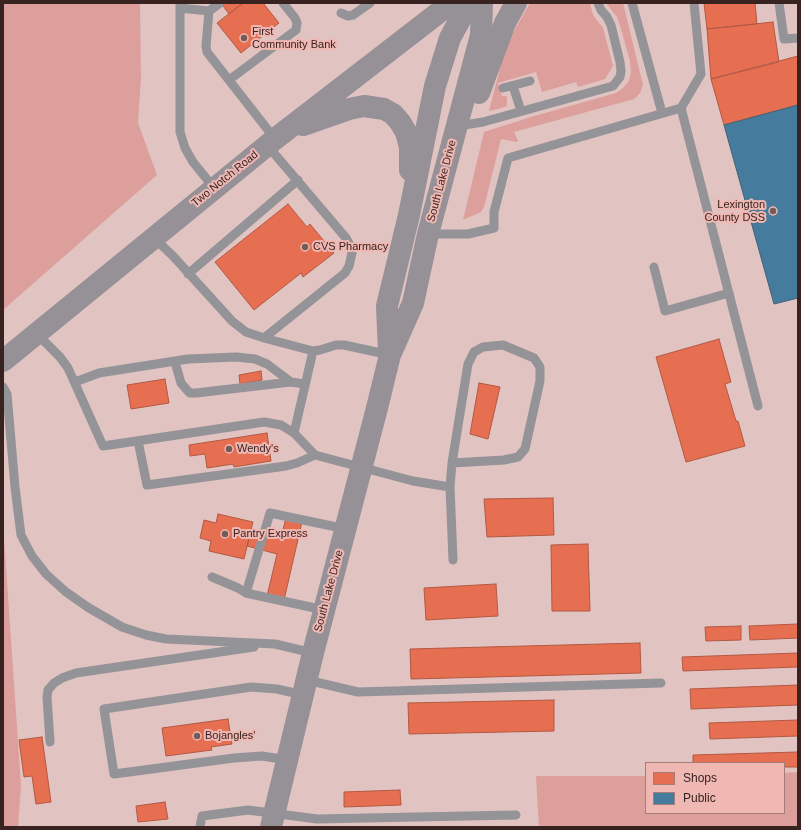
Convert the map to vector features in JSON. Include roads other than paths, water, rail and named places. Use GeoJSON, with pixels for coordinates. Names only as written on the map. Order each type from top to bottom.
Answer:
{"type":"FeatureCollection","features":[{"type":"Feature","properties":{"kind":"main road","name":"Two Notch Road"},"geometry":{"type":"LineString","coordinates":[[3,361],[275,139],[451,3]]}},
{"type":"Feature","properties":{"kind":"main road","name":"South Lake Drive"},"geometry":{"type":"LineString","coordinates":[[390,355],[387,306],[409,215],[435,86],[450,38],[469,3]]}},
{"type":"Feature","properties":{"kind":"main road","name":"South Lake Drive"},"geometry":{"type":"LineString","coordinates":[[273,821],[313,653],[390,355],[413,303],[428,234],[481,36],[482,3]]}},
{"type":"Feature","properties":{"kind":"main road"},"geometry":{"type":"LineString","coordinates":[[458,126],[477,98],[505,23],[516,3]]}},
{"type":"Feature","properties":{"kind":"main road"},"geometry":{"type":"LineString","coordinates":[[275,139],[349,108],[364,106],[384,109],[393,114],[406,132],[410,147],[409,215]]}},
{"type":"Feature","properties":{"kind":"lane"},"geometry":{"type":"LineString","coordinates":[[214,188],[198,170],[188,154],[180,132],[180,5],[209,11],[220,3]]}},
{"type":"Feature","properties":{"kind":"lane"},"geometry":{"type":"LineString","coordinates":[[230,80],[296,30],[297,23],[295,18],[283,3]]}},
{"type":"Feature","properties":{"kind":"lane"},"geometry":{"type":"LineString","coordinates":[[341,13],[348,16],[353,16],[370,3]]}},
{"type":"Feature","properties":{"kind":"lane"},"geometry":{"type":"LineString","coordinates":[[458,126],[483,122],[613,86],[620,77],[620,62],[611,25],[598,3]]}},
{"type":"Feature","properties":{"kind":"lane"},"geometry":{"type":"LineString","coordinates":[[632,3],[662,113]]}},
{"type":"Feature","properties":{"kind":"lane"},"geometry":{"type":"LineString","coordinates":[[428,234],[468,234],[494,228],[494,212],[508,158],[681,108],[701,74],[694,3]]}},
{"type":"Feature","properties":{"kind":"lane"},"geometry":{"type":"LineString","coordinates":[[779,3],[784,39],[798,38]]}},
{"type":"Feature","properties":{"kind":"lane"},"geometry":{"type":"LineString","coordinates":[[209,11],[206,46],[207,52],[275,139],[298,180],[346,238],[352,253],[349,266],[345,273],[264,338]]}},
{"type":"Feature","properties":{"kind":"lane"},"geometry":{"type":"LineString","coordinates":[[503,88],[530,81]]}},
{"type":"Feature","properties":{"kind":"lane"},"geometry":{"type":"LineString","coordinates":[[513,86],[521,111]]}},
{"type":"Feature","properties":{"kind":"lane"},"geometry":{"type":"LineString","coordinates":[[681,108],[758,406]]}},
{"type":"Feature","properties":{"kind":"lane"},"geometry":{"type":"LineString","coordinates":[[188,274],[298,180]]}},
{"type":"Feature","properties":{"kind":"lane"},"geometry":{"type":"LineString","coordinates":[[154,237],[239,328],[255,336],[313,351],[336,345],[344,345],[390,355]]}},
{"type":"Feature","properties":{"kind":"lane"},"geometry":{"type":"LineString","coordinates":[[654,266],[665,311],[729,293]]}},
{"type":"Feature","properties":{"kind":"lane"},"geometry":{"type":"LineString","coordinates":[[36,334],[60,357],[68,368],[103,446],[264,422],[281,424],[294,432],[314,455],[413,481],[450,487]]}},
{"type":"Feature","properties":{"kind":"lane"},"geometry":{"type":"LineString","coordinates":[[452,463],[504,460],[518,457],[524,449],[540,381],[540,367],[534,358],[503,345],[483,347],[474,352],[468,364],[452,463],[450,487],[453,560]]}},
{"type":"Feature","properties":{"kind":"lane"},"geometry":{"type":"LineString","coordinates":[[294,432],[313,351]]}},
{"type":"Feature","properties":{"kind":"lane"},"geometry":{"type":"LineString","coordinates":[[75,382],[99,373],[188,359],[236,357],[255,358],[267,364],[291,382]]}},
{"type":"Feature","properties":{"kind":"lane"},"geometry":{"type":"LineString","coordinates":[[175,362],[181,383],[190,393],[291,382],[305,384]]}},
{"type":"Feature","properties":{"kind":"lane"},"geometry":{"type":"LineString","coordinates":[[3,387],[7,394],[15,487],[21,535],[32,556],[46,574],[66,592],[122,628],[146,635],[166,639],[276,644],[313,653]]}},
{"type":"Feature","properties":{"kind":"lane"},"geometry":{"type":"LineString","coordinates":[[138,440],[147,485],[286,466],[297,463],[314,455]]}},
{"type":"Feature","properties":{"kind":"lane"},"geometry":{"type":"LineString","coordinates":[[246,593],[270,513],[346,529]]}},
{"type":"Feature","properties":{"kind":"lane"},"geometry":{"type":"LineString","coordinates":[[212,577],[246,593],[324,610]]}},
{"type":"Feature","properties":{"kind":"lane"},"geometry":{"type":"LineString","coordinates":[[50,742],[47,697],[48,690],[54,683],[62,678],[76,673],[276,644]]}},
{"type":"Feature","properties":{"kind":"lane"},"geometry":{"type":"LineString","coordinates":[[288,760],[262,756],[234,758],[114,774],[104,709],[251,687],[277,689],[305,688],[358,692],[661,684]]}},
{"type":"Feature","properties":{"kind":"lane"},"geometry":{"type":"LineString","coordinates":[[200,827],[202,816],[248,810],[273,821],[516,815]]}},
{"type":"Feature","properties":{"kind":"place","name":"First Community Bank"},"geometry":{"type":"Point","coordinates":[244,38]}},
{"type":"Feature","properties":{"kind":"place","name":"Lexington County DSS"},"geometry":{"type":"Point","coordinates":[773,211]}},
{"type":"Feature","properties":{"kind":"place","name":"CVS Pharmacy"},"geometry":{"type":"Point","coordinates":[305,247]}},
{"type":"Feature","properties":{"kind":"place","name":"Wendy's"},"geometry":{"type":"Point","coordinates":[229,449]}},
{"type":"Feature","properties":{"kind":"place","name":"Pantry Express"},"geometry":{"type":"Point","coordinates":[225,534]}},
{"type":"Feature","properties":{"kind":"place","name":"Bojangles'"},"geometry":{"type":"Point","coordinates":[197,736]}}]}
